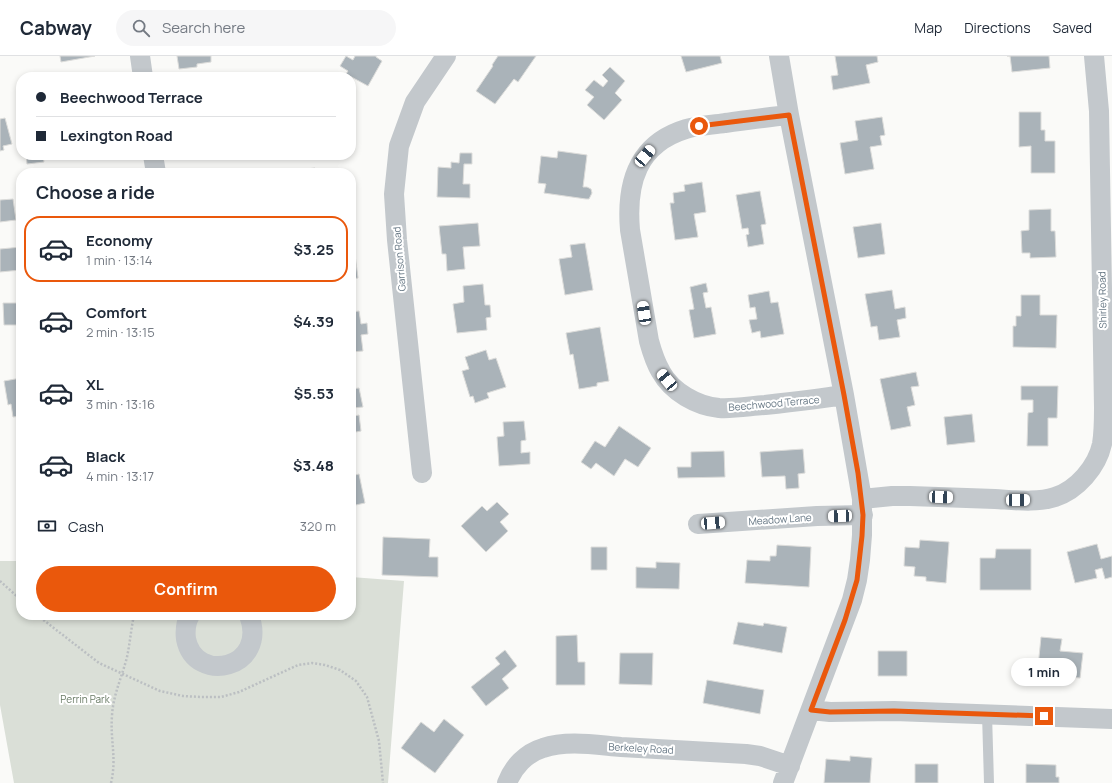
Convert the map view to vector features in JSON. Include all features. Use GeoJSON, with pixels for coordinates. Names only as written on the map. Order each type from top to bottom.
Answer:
{"type":"FeatureCollection","features":[{"type":"Feature","properties":{"kind":"street"},"geometry":{"type":"LineString","coordinates":[[140,56],[142,72]]}},
{"type":"Feature","properties":{"kind":"street","name":"Garrison Road"},"geometry":{"type":"LineString","coordinates":[[422,472],[397,240],[394,194],[399,146],[415,102],[446,56]]}},
{"type":"Feature","properties":{"kind":"street"},"geometry":{"type":"LineString","coordinates":[[779,56],[789,115],[844,395],[862,507],[862,536],[857,580],[845,620],[787,774]]}},
{"type":"Feature","properties":{"kind":"street","name":"Shirley Road"},"geometry":{"type":"LineString","coordinates":[[862,507],[910,496],[1018,500],[1055,497],[1071,489],[1085,477],[1095,462],[1101,446],[1104,408],[1099,111],[1094,56]]}},
{"type":"Feature","properties":{"kind":"street","name":"Beechwood Terrace"},"geometry":{"type":"LineString","coordinates":[[789,115],[686,129],[666,137],[651,149],[640,162],[633,178],[629,196],[628,212],[649,341],[654,358],[662,374],[672,386],[687,398],[700,404],[718,408],[734,408],[844,395]]}},
{"type":"Feature","properties":{"kind":"street","name":"Meadow Lane"},"geometry":{"type":"LineString","coordinates":[[698,524],[817,516],[862,507]]}},
{"type":"Feature","properties":{"kind":"street"},"geometry":{"type":"LineString","coordinates":[[188,620],[185,632],[188,645],[193,654],[201,661],[212,666],[226,666],[238,661],[246,652],[253,634],[251,620]]}},
{"type":"Feature","properties":{"kind":"street"},"geometry":{"type":"LineString","coordinates":[[811,710],[830,712],[894,711],[1112,719]]}},
{"type":"Feature","properties":{"kind":"street","name":"Berkeley Road"},"geometry":{"type":"LineString","coordinates":[[507,783],[518,764],[530,754],[543,748],[558,745],[594,745],[746,754],[760,756],[787,774]]}},
{"type":"Feature","properties":{"kind":"lane"},"geometry":{"type":"LineString","coordinates":[[987,714],[989,783]]}},
{"type":"Feature","properties":{"kind":"path"},"geometry":{"type":"LineString","coordinates":[[0,581],[16,595]]}},
{"type":"Feature","properties":{"kind":"path"},"geometry":{"type":"LineString","coordinates":[[43,620],[99,663],[160,691],[183,696],[221,696],[239,692],[298,665],[312,663],[325,665],[340,670],[356,681],[366,698],[379,742],[383,783]]}},
{"type":"Feature","properties":{"kind":"path"},"geometry":{"type":"LineString","coordinates":[[111,783],[114,770],[112,715],[115,695],[127,658],[133,620]]}},
{"type":"Feature","properties":{"kind":"green space","name":"Perrin Park"},"geometry":{"type":"Polygon","coordinates":[[[0,561],[16,561],[16,620],[356,620],[356,577],[404,581],[388,783],[14,783],[0,705],[0,561]]]}},
{"type":"Feature","properties":{"kind":"building"},"geometry":{"type":"Polygon","coordinates":[[[60,56],[95,56],[61,62],[60,56]]]}},
{"type":"Feature","properties":{"kind":"building"},"geometry":{"type":"Polygon","coordinates":[[[177,56],[211,56],[211,62],[197,64],[197,67],[179,69],[177,56]]]}},
{"type":"Feature","properties":{"kind":"building"},"geometry":{"type":"Polygon","coordinates":[[[346,56],[353,60],[355,56],[376,56],[382,61],[368,86],[356,79],[356,72],[347,72],[340,66],[346,56]]]}},
{"type":"Feature","properties":{"kind":"building"},"geometry":{"type":"Polygon","coordinates":[[[498,56],[536,56],[518,82],[514,79],[495,104],[476,91],[498,56]]]}},
{"type":"Feature","properties":{"kind":"building"},"geometry":{"type":"Polygon","coordinates":[[[681,56],[720,56],[722,63],[686,72],[681,56]]]}},
{"type":"Feature","properties":{"kind":"building"},"geometry":{"type":"Polygon","coordinates":[[[835,56],[877,56],[878,62],[866,65],[870,83],[833,90],[831,76],[838,75],[835,56]]]}},
{"type":"Feature","properties":{"kind":"building"},"geometry":{"type":"Polygon","coordinates":[[[1010,56],[1049,56],[1050,68],[1012,72],[1010,56]]]}},
{"type":"Feature","properties":{"kind":"building"},"geometry":{"type":"Polygon","coordinates":[[[610,67],[625,81],[615,93],[622,100],[604,120],[587,105],[594,97],[585,90],[594,80],[603,87],[608,81],[602,75],[610,67]]]}},
{"type":"Feature","properties":{"kind":"building"},"geometry":{"type":"Polygon","coordinates":[[[1019,112],[1041,112],[1041,130],[1045,130],[1045,141],[1055,141],[1055,173],[1031,173],[1031,146],[1019,147],[1019,112]]]}},
{"type":"Feature","properties":{"kind":"building"},"geometry":{"type":"Polygon","coordinates":[[[882,117],[885,135],[880,136],[882,145],[870,147],[874,169],[845,174],[840,143],[858,140],[855,121],[882,117]]]}},
{"type":"Feature","properties":{"kind":"building"},"geometry":{"type":"Polygon","coordinates":[[[5,118],[12,144],[3,146],[4,150],[0,151],[0,119],[5,118]]]}},
{"type":"Feature","properties":{"kind":"building"},"geometry":{"type":"Polygon","coordinates":[[[558,151],[587,155],[583,187],[591,189],[592,193],[589,199],[544,193],[546,184],[538,183],[541,156],[557,158],[558,151]]]}},
{"type":"Feature","properties":{"kind":"building"},"geometry":{"type":"Polygon","coordinates":[[[460,153],[472,153],[472,164],[464,164],[463,184],[470,184],[470,198],[437,197],[438,167],[451,168],[451,162],[459,163],[460,153]]]}},
{"type":"Feature","properties":{"kind":"building"},"geometry":{"type":"Polygon","coordinates":[[[27,160],[44,160],[44,162],[27,164],[27,160]]]}},
{"type":"Feature","properties":{"kind":"building"},"geometry":{"type":"Polygon","coordinates":[[[702,182],[706,212],[694,214],[698,237],[675,240],[670,203],[674,203],[673,193],[685,191],[684,185],[702,182]]]}},
{"type":"Feature","properties":{"kind":"building"},"geometry":{"type":"Polygon","coordinates":[[[760,191],[766,224],[761,225],[764,244],[748,247],[746,235],[749,234],[748,228],[742,229],[736,195],[760,191]]]}},
{"type":"Feature","properties":{"kind":"building"},"geometry":{"type":"Polygon","coordinates":[[[13,199],[16,220],[0,222],[0,200],[13,199]]]}},
{"type":"Feature","properties":{"kind":"building"},"geometry":{"type":"Polygon","coordinates":[[[1051,209],[1051,231],[1055,231],[1056,257],[1030,258],[1030,253],[1022,253],[1021,231],[1029,230],[1029,210],[1051,209]]]}},
{"type":"Feature","properties":{"kind":"building"},"geometry":{"type":"Polygon","coordinates":[[[478,223],[480,246],[463,247],[465,269],[447,271],[446,254],[442,254],[439,226],[478,223]]]}},
{"type":"Feature","properties":{"kind":"building"},"geometry":{"type":"Polygon","coordinates":[[[881,223],[885,254],[858,258],[853,227],[881,223]]]}},
{"type":"Feature","properties":{"kind":"building"},"geometry":{"type":"Polygon","coordinates":[[[585,243],[593,290],[565,295],[559,259],[572,257],[570,245],[585,243]]]}},
{"type":"Feature","properties":{"kind":"building"},"geometry":{"type":"Polygon","coordinates":[[[16,247],[16,270],[0,272],[0,249],[16,247]]]}},
{"type":"Feature","properties":{"kind":"building"},"geometry":{"type":"Polygon","coordinates":[[[356,262],[358,278],[356,278],[356,262]]]}},
{"type":"Feature","properties":{"kind":"building"},"geometry":{"type":"Polygon","coordinates":[[[706,283],[708,292],[703,293],[706,308],[711,307],[716,334],[694,338],[689,310],[694,309],[690,287],[706,283]]]}},
{"type":"Feature","properties":{"kind":"building"},"geometry":{"type":"Polygon","coordinates":[[[483,284],[485,305],[490,305],[491,317],[486,318],[487,330],[457,333],[453,304],[464,302],[463,286],[483,284]]]}},
{"type":"Feature","properties":{"kind":"building"},"geometry":{"type":"Polygon","coordinates":[[[892,290],[895,309],[905,307],[906,318],[897,320],[900,337],[879,340],[877,326],[871,327],[865,294],[892,290]]]}},
{"type":"Feature","properties":{"kind":"building"},"geometry":{"type":"Polygon","coordinates":[[[769,291],[771,303],[778,302],[784,334],[761,338],[760,331],[752,333],[749,320],[757,319],[755,307],[750,308],[748,295],[769,291]]]}},
{"type":"Feature","properties":{"kind":"building"},"geometry":{"type":"Polygon","coordinates":[[[1021,295],[1040,295],[1040,315],[1057,315],[1056,348],[1013,347],[1013,326],[1016,326],[1016,316],[1021,316],[1021,295]]]}},
{"type":"Feature","properties":{"kind":"building"},"geometry":{"type":"Polygon","coordinates":[[[3,303],[16,303],[16,325],[4,325],[3,303]]]}},
{"type":"Feature","properties":{"kind":"building"},"geometry":{"type":"Polygon","coordinates":[[[356,311],[359,311],[361,324],[367,323],[368,334],[361,335],[363,351],[356,352],[356,311]]]}},
{"type":"Feature","properties":{"kind":"building"},"geometry":{"type":"Polygon","coordinates":[[[600,327],[609,381],[597,383],[597,386],[579,389],[573,354],[570,355],[566,333],[600,327]]]}},
{"type":"Feature","properties":{"kind":"building"},"geometry":{"type":"Polygon","coordinates":[[[486,350],[489,360],[496,358],[506,387],[487,393],[489,398],[475,403],[473,396],[470,397],[462,371],[469,369],[465,357],[486,350]]]}},
{"type":"Feature","properties":{"kind":"building"},"geometry":{"type":"Polygon","coordinates":[[[916,372],[919,386],[911,387],[915,405],[907,407],[911,426],[891,430],[880,379],[916,372]]]}},
{"type":"Feature","properties":{"kind":"building"},"geometry":{"type":"Polygon","coordinates":[[[16,379],[16,417],[13,417],[11,404],[8,405],[4,381],[16,379]]]}},
{"type":"Feature","properties":{"kind":"building"},"geometry":{"type":"Polygon","coordinates":[[[1021,386],[1058,386],[1057,418],[1048,418],[1048,446],[1027,446],[1028,413],[1033,412],[1033,400],[1021,400],[1021,386]]]}},
{"type":"Feature","properties":{"kind":"building"},"geometry":{"type":"Polygon","coordinates":[[[356,388],[359,388],[363,407],[356,408],[356,388]]]}},
{"type":"Feature","properties":{"kind":"building"},"geometry":{"type":"Polygon","coordinates":[[[972,414],[975,442],[947,445],[944,417],[972,414]]]}},
{"type":"Feature","properties":{"kind":"building"},"geometry":{"type":"Polygon","coordinates":[[[359,415],[361,431],[356,432],[356,416],[359,415]]]}},
{"type":"Feature","properties":{"kind":"building"},"geometry":{"type":"Polygon","coordinates":[[[524,421],[526,440],[521,441],[521,453],[530,452],[530,464],[499,466],[497,437],[504,436],[503,422],[524,421]]]}},
{"type":"Feature","properties":{"kind":"building"},"geometry":{"type":"Polygon","coordinates":[[[619,426],[651,448],[638,467],[625,459],[614,476],[596,463],[591,469],[581,462],[595,441],[605,447],[619,426]]]}},
{"type":"Feature","properties":{"kind":"building"},"geometry":{"type":"Polygon","coordinates":[[[803,449],[805,473],[798,474],[799,488],[786,489],[785,476],[762,477],[760,452],[803,449]]]}},
{"type":"Feature","properties":{"kind":"building"},"geometry":{"type":"Polygon","coordinates":[[[724,451],[725,477],[678,478],[677,467],[691,467],[691,452],[724,451]]]}},
{"type":"Feature","properties":{"kind":"building"},"geometry":{"type":"Polygon","coordinates":[[[359,474],[365,503],[356,505],[356,475],[359,474]]]}},
{"type":"Feature","properties":{"kind":"building"},"geometry":{"type":"Polygon","coordinates":[[[497,502],[509,514],[500,522],[508,531],[486,552],[461,526],[482,506],[487,511],[497,502]]]}},
{"type":"Feature","properties":{"kind":"building"},"geometry":{"type":"Polygon","coordinates":[[[383,537],[430,539],[429,557],[438,557],[438,577],[382,575],[383,537]]]}},
{"type":"Feature","properties":{"kind":"building"},"geometry":{"type":"Polygon","coordinates":[[[920,540],[949,542],[946,583],[926,581],[926,577],[914,576],[915,567],[904,566],[905,547],[919,548],[920,540]]]}},
{"type":"Feature","properties":{"kind":"building"},"geometry":{"type":"Polygon","coordinates":[[[1097,544],[1101,559],[1112,556],[1112,577],[1105,579],[1102,568],[1095,570],[1097,578],[1075,583],[1067,552],[1097,544]]]}},
{"type":"Feature","properties":{"kind":"building"},"geometry":{"type":"Polygon","coordinates":[[[777,545],[811,547],[809,587],[745,583],[747,560],[770,561],[770,556],[776,556],[777,545]]]}},
{"type":"Feature","properties":{"kind":"building"},"geometry":{"type":"Polygon","coordinates":[[[591,547],[607,547],[607,570],[591,570],[591,547]]]}},
{"type":"Feature","properties":{"kind":"building"},"geometry":{"type":"Polygon","coordinates":[[[996,549],[1031,549],[1031,590],[980,590],[980,558],[995,558],[996,549]]]}},
{"type":"Feature","properties":{"kind":"building"},"geometry":{"type":"Polygon","coordinates":[[[656,562],[680,563],[679,589],[636,588],[636,567],[656,568],[656,562]]]}},
{"type":"Feature","properties":{"kind":"building"},"geometry":{"type":"Polygon","coordinates":[[[738,622],[763,626],[764,623],[787,627],[782,653],[733,644],[738,622]]]}},
{"type":"Feature","properties":{"kind":"building"},"geometry":{"type":"Polygon","coordinates":[[[577,635],[578,662],[585,662],[585,685],[556,685],[556,636],[577,635]]]}},
{"type":"Feature","properties":{"kind":"building"},"geometry":{"type":"Polygon","coordinates":[[[1041,637],[1062,639],[1060,651],[1083,653],[1080,678],[1060,676],[1060,679],[1037,677],[1041,637]]]}},
{"type":"Feature","properties":{"kind":"building"},"geometry":{"type":"Polygon","coordinates":[[[505,650],[517,666],[502,679],[509,688],[486,706],[471,687],[500,664],[495,658],[505,650]]]}},
{"type":"Feature","properties":{"kind":"building"},"geometry":{"type":"Polygon","coordinates":[[[878,651],[907,651],[907,676],[878,676],[878,651]]]}},
{"type":"Feature","properties":{"kind":"building"},"geometry":{"type":"Polygon","coordinates":[[[620,653],[653,653],[652,685],[619,684],[620,653]]]}},
{"type":"Feature","properties":{"kind":"building"},"geometry":{"type":"Polygon","coordinates":[[[707,680],[764,690],[760,714],[703,703],[707,680]]]}},
{"type":"Feature","properties":{"kind":"building"},"geometry":{"type":"Polygon","coordinates":[[[444,719],[464,735],[435,773],[401,748],[421,722],[434,732],[444,719]]]}},
{"type":"Feature","properties":{"kind":"building"},"geometry":{"type":"Polygon","coordinates":[[[850,756],[872,758],[870,783],[824,783],[826,759],[850,761],[850,756]]]}},
{"type":"Feature","properties":{"kind":"building"},"geometry":{"type":"Polygon","coordinates":[[[915,764],[938,764],[938,783],[915,783],[915,764]]]}},
{"type":"Feature","properties":{"kind":"building"},"geometry":{"type":"Polygon","coordinates":[[[1026,764],[1056,765],[1056,777],[1059,777],[1059,783],[1026,783],[1026,764]]]}},
{"type":"Feature","properties":{"kind":"route"},"geometry":{"type":"LineString","coordinates":[[699,126],[789,115],[844,395],[862,499],[863,515],[860,560],[852,600],[811,710],[830,712],[894,711],[1044,716]]}}]}
